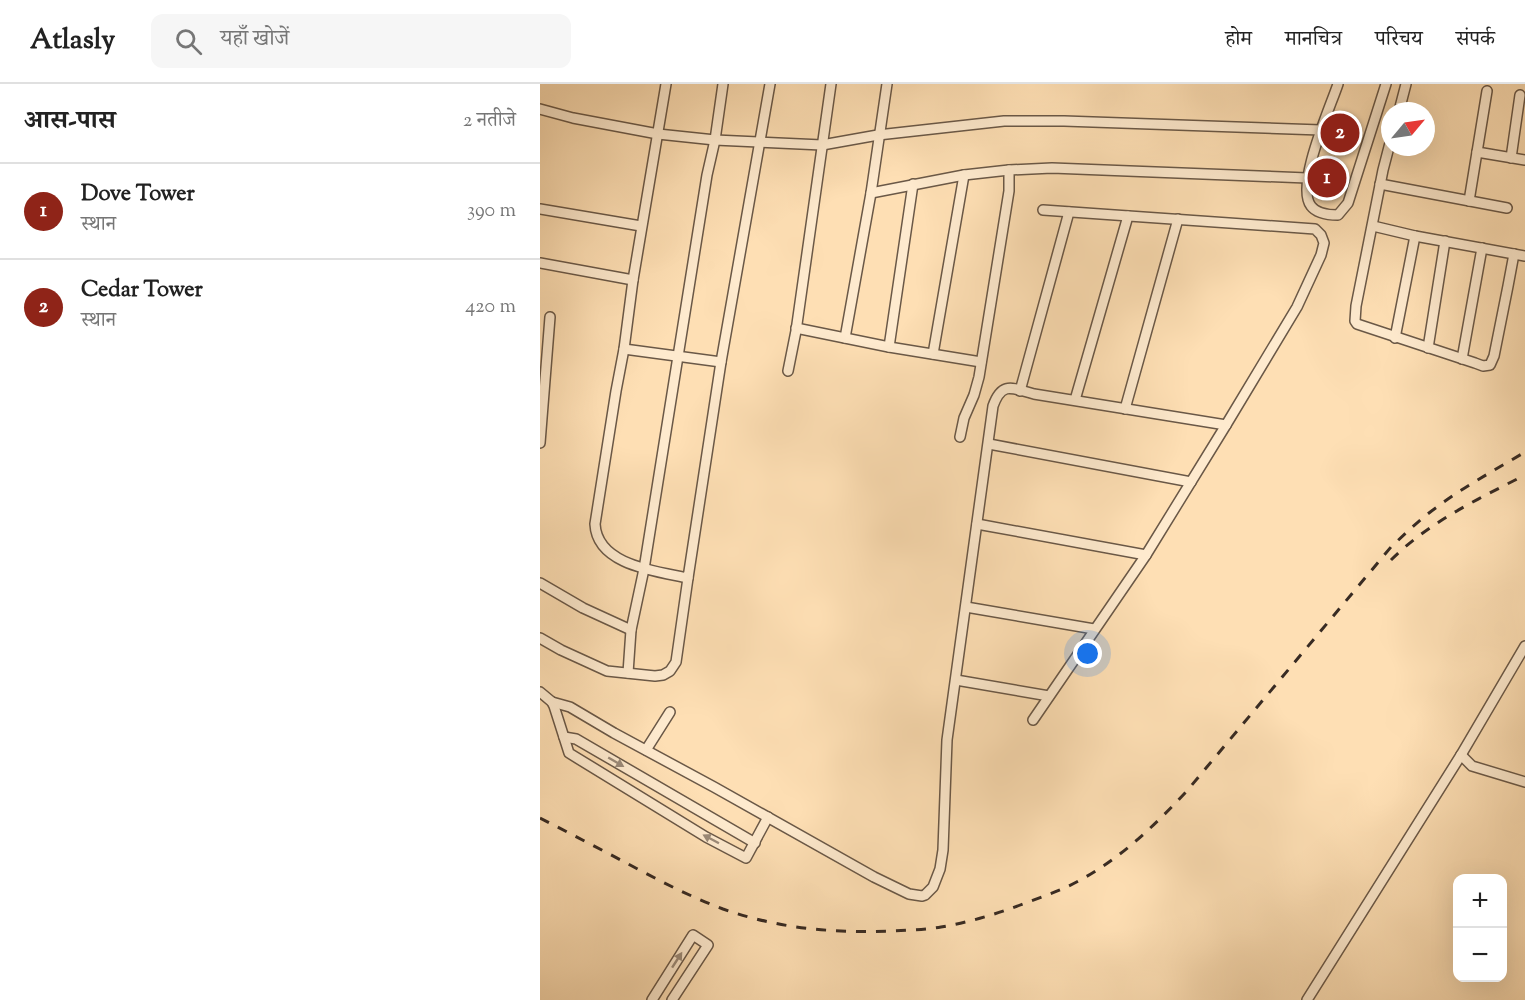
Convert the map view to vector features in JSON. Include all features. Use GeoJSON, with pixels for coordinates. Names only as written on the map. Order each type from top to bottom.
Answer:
{"type":"FeatureCollection","features":[{"type":"Feature","properties":{"kind":"street"},"geometry":{"type":"LineString","coordinates":[[666,84],[594,524],[595,534],[600,543],[615,557],[644,569],[687,578]]}},
{"type":"Feature","properties":{"kind":"street"},"geometry":{"type":"LineString","coordinates":[[628,673],[631,630],[644,569],[723,84]]}},
{"type":"Feature","properties":{"kind":"street"},"geometry":{"type":"LineString","coordinates":[[540,638],[607,670],[655,676],[663,675],[674,666],[679,648],[687,578],[721,362],[770,84]]}},
{"type":"Feature","properties":{"kind":"street"},"geometry":{"type":"LineString","coordinates":[[788,371],[831,84]]}},
{"type":"Feature","properties":{"kind":"street"},"geometry":{"type":"LineString","coordinates":[[844,338],[871,193],[886,84]]}},
{"type":"Feature","properties":{"kind":"street"},"geometry":{"type":"LineString","coordinates":[[1338,84],[1307,178],[1308,199],[1311,207],[1328,215],[1338,215],[1348,203],[1386,84]]}},
{"type":"Feature","properties":{"kind":"street"},"geometry":{"type":"LineString","coordinates":[[1401,102],[1406,84]]}},
{"type":"Feature","properties":{"kind":"street"},"geometry":{"type":"LineString","coordinates":[[1469,201],[1487,91]]}},
{"type":"Feature","properties":{"kind":"street"},"geometry":{"type":"LineString","coordinates":[[1511,158],[1520,94]]}},
{"type":"Feature","properties":{"kind":"street"},"geometry":{"type":"LineString","coordinates":[[540,109],[573,118],[658,134],[715,140],[822,145],[878,135],[1004,121],[1321,130]]}},
{"type":"Feature","properties":{"kind":"street"},"geometry":{"type":"LineString","coordinates":[[1477,153],[1525,160]]}},
{"type":"Feature","properties":{"kind":"street"},"geometry":{"type":"LineString","coordinates":[[1387,156],[1356,306],[1355,321],[1357,324],[1487,366],[1491,364],[1514,254]]}},
{"type":"Feature","properties":{"kind":"street"},"geometry":{"type":"LineString","coordinates":[[871,193],[964,175],[1052,168],[1307,178]]}},
{"type":"Feature","properties":{"kind":"street"},"geometry":{"type":"LineString","coordinates":[[960,437],[964,418],[974,395],[981,362],[1009,191],[1009,170]]}},
{"type":"Feature","properties":{"kind":"street"},"geometry":{"type":"LineString","coordinates":[[933,354],[964,175]]}},
{"type":"Feature","properties":{"kind":"street"},"geometry":{"type":"LineString","coordinates":[[889,347],[913,184]]}},
{"type":"Feature","properties":{"kind":"street"},"geometry":{"type":"LineString","coordinates":[[1380,184],[1507,208]]}},
{"type":"Feature","properties":{"kind":"street"},"geometry":{"type":"LineString","coordinates":[[540,208],[641,226]]}},
{"type":"Feature","properties":{"kind":"street"},"geometry":{"type":"LineString","coordinates":[[1033,720],[1146,555],[1226,425],[1297,307],[1321,255],[1324,243],[1322,235],[1315,229],[1043,210]]}},
{"type":"Feature","properties":{"kind":"street"},"geometry":{"type":"LineString","coordinates":[[1020,391],[1069,212]]}},
{"type":"Feature","properties":{"kind":"street"},"geometry":{"type":"LineString","coordinates":[[1075,400],[1128,216]]}},
{"type":"Feature","properties":{"kind":"street"},"geometry":{"type":"LineString","coordinates":[[1125,409],[1178,219]]}},
{"type":"Feature","properties":{"kind":"street"},"geometry":{"type":"LineString","coordinates":[[1373,226],[1525,256]]}},
{"type":"Feature","properties":{"kind":"street"},"geometry":{"type":"LineString","coordinates":[[1395,338],[1415,236]]}},
{"type":"Feature","properties":{"kind":"street"},"geometry":{"type":"LineString","coordinates":[[1428,348],[1445,242]]}},
{"type":"Feature","properties":{"kind":"street"},"geometry":{"type":"LineString","coordinates":[[1462,359],[1482,248]]}},
{"type":"Feature","properties":{"kind":"street"},"geometry":{"type":"LineString","coordinates":[[540,263],[633,280]]}},
{"type":"Feature","properties":{"kind":"street"},"geometry":{"type":"LineString","coordinates":[[540,443],[550,317]]}},
{"type":"Feature","properties":{"kind":"street"},"geometry":{"type":"LineString","coordinates":[[796,328],[889,347],[981,362]]}},
{"type":"Feature","properties":{"kind":"street"},"geometry":{"type":"LineString","coordinates":[[624,349],[721,362]]}},
{"type":"Feature","properties":{"kind":"street"},"geometry":{"type":"LineString","coordinates":[[540,692],[552,702],[570,707],[895,888],[922,896],[930,891],[940,869],[943,850],[947,740],[993,406],[998,393],[1011,388],[1226,425]]}},
{"type":"Feature","properties":{"kind":"street"},"geometry":{"type":"LineString","coordinates":[[989,444],[1191,482]]}},
{"type":"Feature","properties":{"kind":"street"},"geometry":{"type":"LineString","coordinates":[[977,524],[1146,555]]}},
{"type":"Feature","properties":{"kind":"street"},"geometry":{"type":"LineString","coordinates":[[540,584],[583,608],[631,630]]}},
{"type":"Feature","properties":{"kind":"street"},"geometry":{"type":"LineString","coordinates":[[966,607],[1094,630]]}},
{"type":"Feature","properties":{"kind":"street"},"geometry":{"type":"LineString","coordinates":[[1307,1000],[1461,754],[1525,646]]}},
{"type":"Feature","properties":{"kind":"street"},"geometry":{"type":"LineString","coordinates":[[956,680],[1049,696]]}},
{"type":"Feature","properties":{"kind":"street"},"geometry":{"type":"LineString","coordinates":[[552,702],[569,753],[706,837],[747,858],[768,817]]}},
{"type":"Feature","properties":{"kind":"street"},"geometry":{"type":"LineString","coordinates":[[646,750],[670,712]]}},
{"type":"Feature","properties":{"kind":"street"},"geometry":{"type":"LineString","coordinates":[[564,737],[576,739],[755,843]]}},
{"type":"Feature","properties":{"kind":"street"},"geometry":{"type":"LineString","coordinates":[[1461,754],[1472,766],[1525,782]]}},
{"type":"Feature","properties":{"kind":"street"},"geometry":{"type":"LineString","coordinates":[[652,1000],[693,935],[708,945],[672,1000]]}},
{"type":"Feature","properties":{"kind":"railway"},"geometry":{"type":"LineString","coordinates":[[540,818],[654,878],[723,909],[765,921],[806,928],[892,931],[941,927],[985,917],[1056,892],[1076,883],[1111,861],[1137,840],[1186,792],[1391,547],[1419,521],[1448,499],[1525,452]]}},
{"type":"Feature","properties":{"kind":"railway"},"geometry":{"type":"LineString","coordinates":[[1391,560],[1421,534],[1438,523],[1472,502],[1525,475]]}},
{"type":"Feature","properties":{"kind":"place","name":"Cedar Tower"},"geometry":{"type":"Point","coordinates":[1340,133]}},
{"type":"Feature","properties":{"kind":"place","name":"Dove Tower"},"geometry":{"type":"Point","coordinates":[1327,178]}}]}
